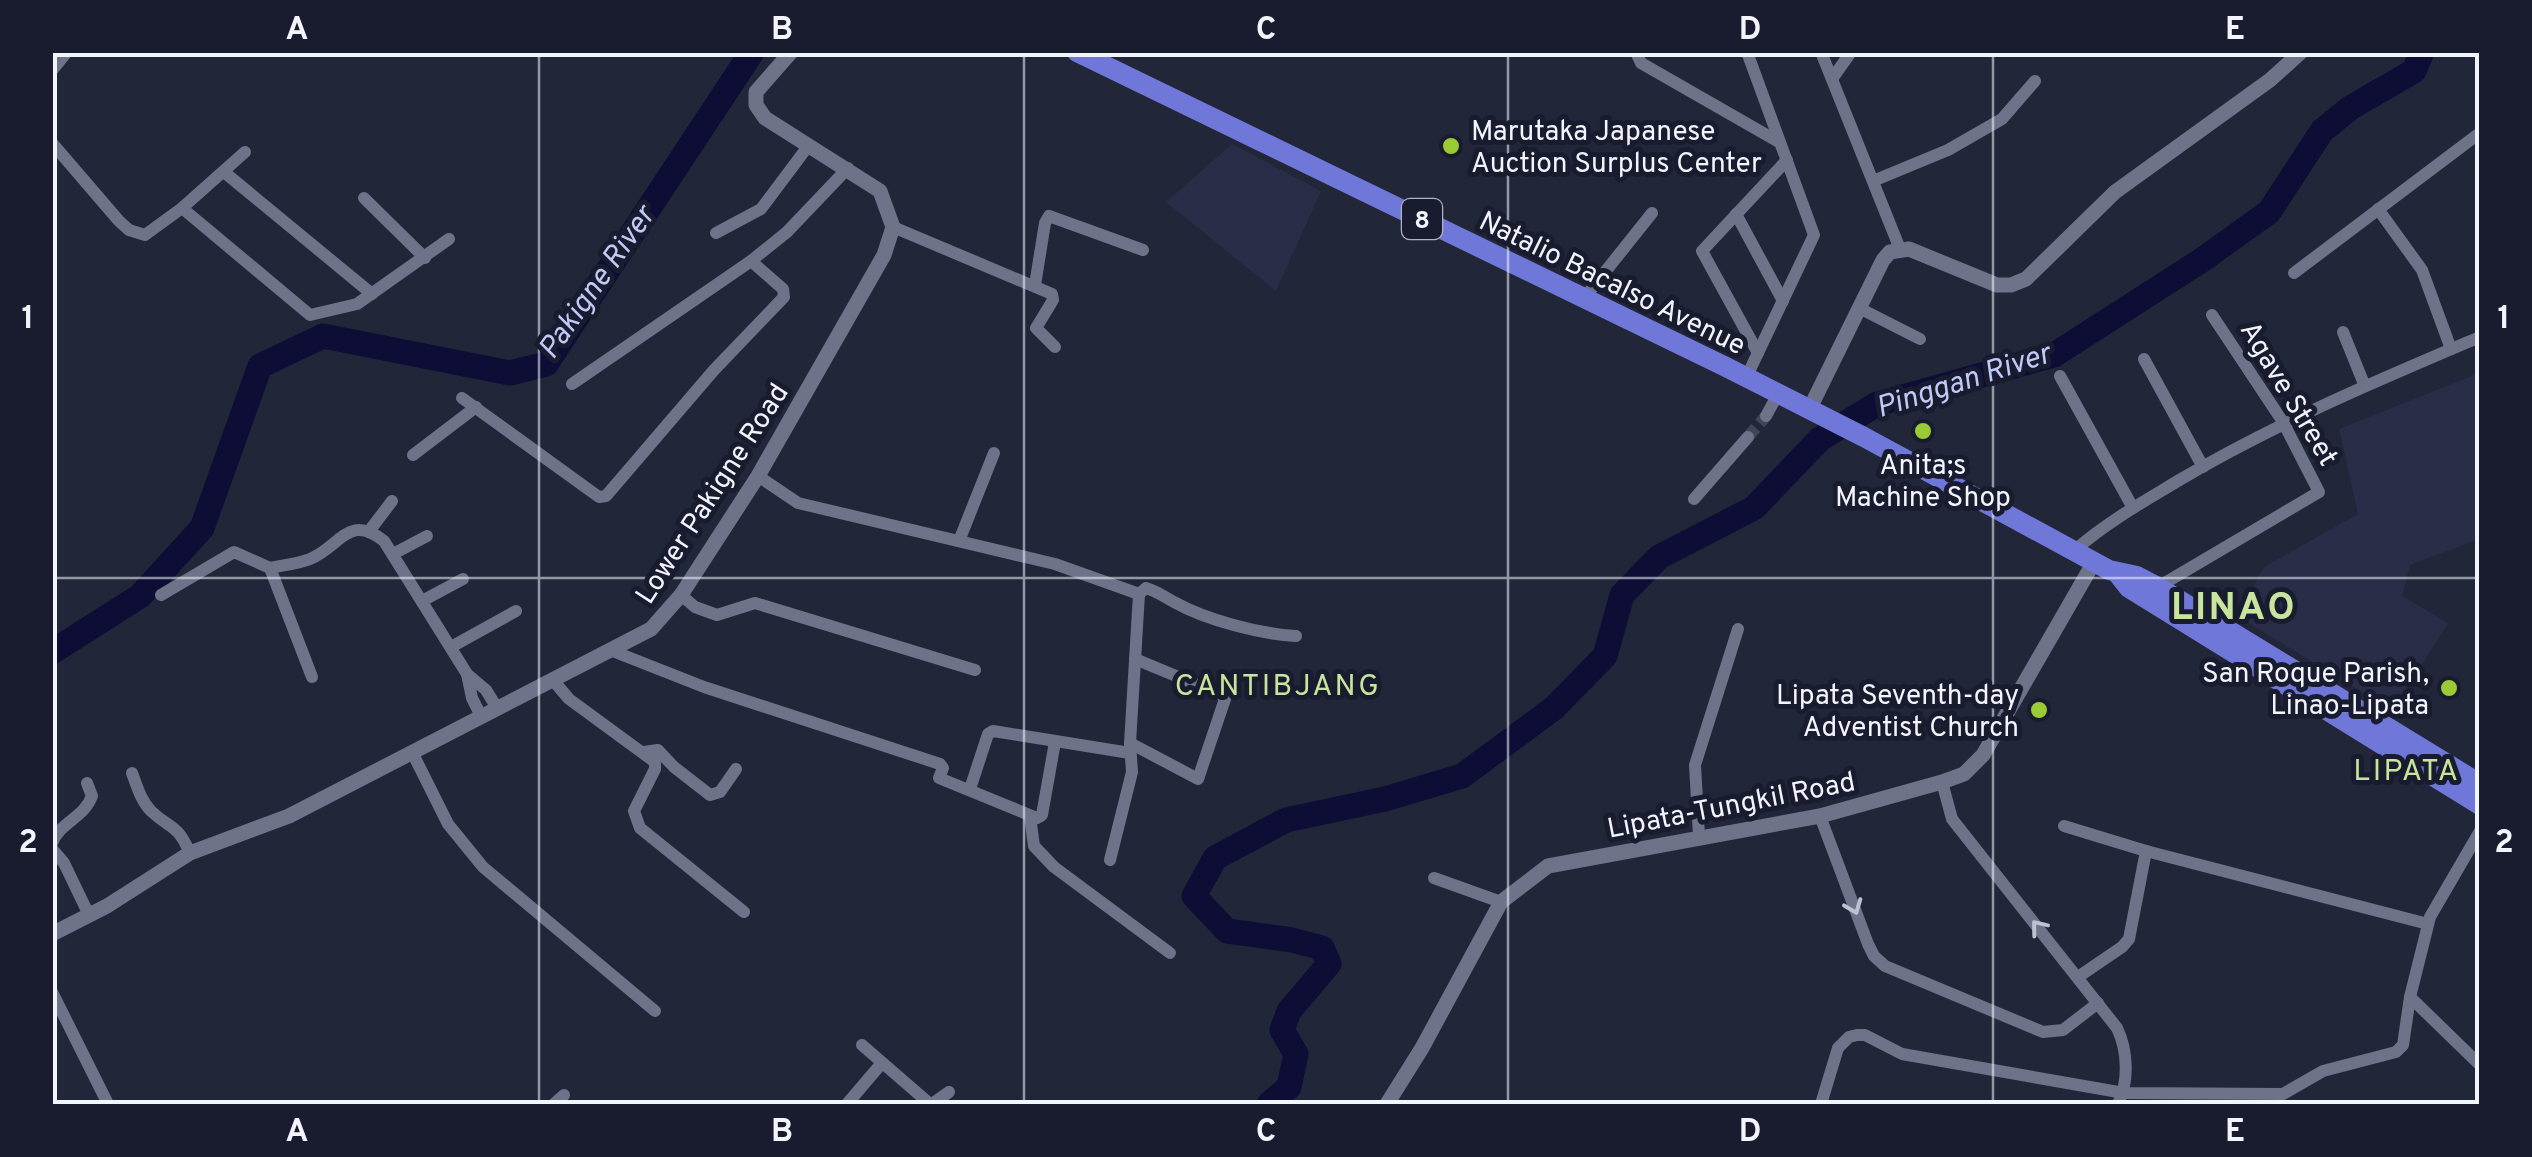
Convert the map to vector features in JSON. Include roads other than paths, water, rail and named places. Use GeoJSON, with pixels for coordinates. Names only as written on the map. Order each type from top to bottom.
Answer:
{"type":"FeatureCollection","features":[{"type":"Feature","properties":{"kind":"highway","name":"Natalio Bacalso Avenue"},"geometry":{"type":"LineString","coordinates":[[1092,56],[1864,437],[2118,574],[2137,576],[2158,587],[2480,784]]}},
{"type":"Feature","properties":{"kind":"highway","name":"Natalio Bacalso Avenue"},"geometry":{"type":"LineString","coordinates":[[2118,574],[2129,588],[2480,804]]}},
{"type":"Feature","properties":{"kind":"street"},"geometry":{"type":"LineString","coordinates":[[52,68],[65,52]]}},
{"type":"Feature","properties":{"kind":"street"},"geometry":{"type":"LineString","coordinates":[[791,52],[756,92],[756,104],[765,118],[880,190],[893,227],[1036,285],[1054,297],[1036,328],[1055,347]]}},
{"type":"Feature","properties":{"kind":"street"},"geometry":{"type":"LineString","coordinates":[[1636,52],[1641,63],[1780,142]]}},
{"type":"Feature","properties":{"kind":"street"},"geometry":{"type":"LineString","coordinates":[[1746,52],[1814,235],[1746,378]]}},
{"type":"Feature","properties":{"kind":"street"},"geometry":{"type":"LineString","coordinates":[[1821,52],[1900,249]]}},
{"type":"Feature","properties":{"kind":"street"},"geometry":{"type":"LineString","coordinates":[[1832,79],[1851,52]]}},
{"type":"Feature","properties":{"kind":"street"},"geometry":{"type":"LineString","coordinates":[[1816,413],[1859,308],[1890,252],[1909,249],[1997,284],[2010,285],[2026,279],[2123,186],[2270,80],[2301,52]]}},
{"type":"Feature","properties":{"kind":"street"},"geometry":{"type":"LineString","coordinates":[[1873,181],[1948,150],[2002,119],[2035,82]]}},
{"type":"Feature","properties":{"kind":"street"},"geometry":{"type":"LineString","coordinates":[[2294,274],[2477,135]]}},
{"type":"Feature","properties":{"kind":"street"},"geometry":{"type":"LineString","coordinates":[[52,143],[129,230],[145,235],[245,152]]}},
{"type":"Feature","properties":{"kind":"street"},"geometry":{"type":"LineString","coordinates":[[716,232],[761,209],[808,146]]}},
{"type":"Feature","properties":{"kind":"street"},"geometry":{"type":"LineString","coordinates":[[1758,353],[1702,251],[1786,160]]}},
{"type":"Feature","properties":{"kind":"street"},"geometry":{"type":"LineString","coordinates":[[572,384],[751,261],[787,232],[848,168]]}},
{"type":"Feature","properties":{"kind":"street"},"geometry":{"type":"LineString","coordinates":[[224,172],[372,294]]}},
{"type":"Feature","properties":{"kind":"street"},"geometry":{"type":"LineString","coordinates":[[364,198],[425,258]]}},
{"type":"Feature","properties":{"kind":"street"},"geometry":{"type":"LineString","coordinates":[[182,208],[307,314],[358,304],[449,239]]}},
{"type":"Feature","properties":{"kind":"street"},"geometry":{"type":"LineString","coordinates":[[2378,209],[2422,270],[2452,349]]}},
{"type":"Feature","properties":{"kind":"street"},"geometry":{"type":"LineString","coordinates":[[1585,297],[1652,214]]}},
{"type":"Feature","properties":{"kind":"street"},"geometry":{"type":"LineString","coordinates":[[1736,214],[1784,301]]}},
{"type":"Feature","properties":{"kind":"street"},"geometry":{"type":"LineString","coordinates":[[1036,285],[1045,223],[1050,216],[1143,250]]}},
{"type":"Feature","properties":{"kind":"street","name":"Lower Pakigne Road"},"geometry":{"type":"LineString","coordinates":[[52,934],[190,853],[289,816],[651,629],[681,595],[758,476],[884,255],[893,227]]}},
{"type":"Feature","properties":{"kind":"street"},"geometry":{"type":"LineString","coordinates":[[462,398],[599,497],[606,496],[714,370],[784,297],[783,289],[751,261]]}},
{"type":"Feature","properties":{"kind":"street"},"geometry":{"type":"LineString","coordinates":[[1859,308],[1920,339]]}},
{"type":"Feature","properties":{"kind":"street","name":"Agave Street"},"geometry":{"type":"LineString","coordinates":[[2158,587],[2319,492],[2282,422],[2212,315]]}},
{"type":"Feature","properties":{"kind":"street"},"geometry":{"type":"LineString","coordinates":[[2343,332],[2364,384]]}},
{"type":"Feature","properties":{"kind":"street"},"geometry":{"type":"LineString","coordinates":[[2074,550],[2097,530],[2282,422],[2480,336]]}},
{"type":"Feature","properties":{"kind":"street"},"geometry":{"type":"LineString","coordinates":[[2144,359],[2202,467]]}},
{"type":"Feature","properties":{"kind":"street"},"geometry":{"type":"LineString","coordinates":[[2060,376],[2133,508]]}},
{"type":"Feature","properties":{"kind":"street"},"geometry":{"type":"LineString","coordinates":[[1766,416],[1778,394]]}},
{"type":"Feature","properties":{"kind":"street"},"geometry":{"type":"LineString","coordinates":[[412,456],[476,408]]}},
{"type":"Feature","properties":{"kind":"street"},"geometry":{"type":"LineString","coordinates":[[1694,499],[1748,437]]}},
{"type":"Feature","properties":{"kind":"street"},"geometry":{"type":"LineString","coordinates":[[959,541],[994,453]]}},
{"type":"Feature","properties":{"kind":"street"},"geometry":{"type":"LineString","coordinates":[[758,476],[798,503],[1055,564],[1139,594]]}},
{"type":"Feature","properties":{"kind":"street"},"geometry":{"type":"LineString","coordinates":[[370,530],[392,502]]}},
{"type":"Feature","properties":{"kind":"street"},"geometry":{"type":"LineString","coordinates":[[161,595],[234,552],[270,568],[308,560],[353,529],[370,530],[384,541],[468,674],[486,690],[497,708]]}},
{"type":"Feature","properties":{"kind":"street"},"geometry":{"type":"LineString","coordinates":[[393,554],[426,536]]}},
{"type":"Feature","properties":{"kind":"street","name":"Lipata-Tungkil Road"},"geometry":{"type":"LineString","coordinates":[[1387,1104],[1502,902],[1548,866],[1820,816],[1964,774],[1983,755],[2094,562]]}},
{"type":"Feature","properties":{"kind":"street"},"geometry":{"type":"LineString","coordinates":[[270,568],[312,677]]}},
{"type":"Feature","properties":{"kind":"street"},"geometry":{"type":"LineString","coordinates":[[422,601],[463,579]]}},
{"type":"Feature","properties":{"kind":"street"},"geometry":{"type":"LineString","coordinates":[[1110,860],[1132,772],[1139,594],[1146,588],[1218,618],[1270,634],[1296,636]]}},
{"type":"Feature","properties":{"kind":"street"},"geometry":{"type":"LineString","coordinates":[[681,595],[718,615],[755,602],[975,670]]}},
{"type":"Feature","properties":{"kind":"street"},"geometry":{"type":"LineString","coordinates":[[450,647],[516,610]]}},
{"type":"Feature","properties":{"kind":"street"},"geometry":{"type":"LineString","coordinates":[[1699,836],[1696,765],[1738,629]]}},
{"type":"Feature","properties":{"kind":"street"},"geometry":{"type":"LineString","coordinates":[[610,650],[704,687],[940,764],[943,768],[938,778],[1037,818],[1042,814],[1055,742]]}},
{"type":"Feature","properties":{"kind":"street"},"geometry":{"type":"LineString","coordinates":[[970,789],[991,732],[1130,748],[1200,778],[1225,700],[1222,695],[1135,659]]}},
{"type":"Feature","properties":{"kind":"street"},"geometry":{"type":"LineString","coordinates":[[468,674],[472,698],[481,716]]}},
{"type":"Feature","properties":{"kind":"street"},"geometry":{"type":"LineString","coordinates":[[552,679],[569,699],[644,752],[656,765],[634,811],[640,828],[744,912]]}},
{"type":"Feature","properties":{"kind":"street"},"geometry":{"type":"LineString","coordinates":[[644,752],[658,750],[674,768],[710,794],[720,792],[736,769]]}},
{"type":"Feature","properties":{"kind":"street"},"geometry":{"type":"LineString","coordinates":[[412,752],[448,824],[483,867],[654,1011]]}},
{"type":"Feature","properties":{"kind":"street"},"geometry":{"type":"LineString","coordinates":[[132,773],[142,800],[182,835],[190,853]]}},
{"type":"Feature","properties":{"kind":"street"},"geometry":{"type":"LineString","coordinates":[[1942,782],[1952,820],[2078,976],[2125,1046],[2121,1099]]}},
{"type":"Feature","properties":{"kind":"street"},"geometry":{"type":"LineString","coordinates":[[86,783],[92,796],[87,810],[56,833],[52,846],[64,862],[89,915]]}},
{"type":"Feature","properties":{"kind":"street"},"geometry":{"type":"LineString","coordinates":[[1030,816],[1030,837],[1045,858],[1074,884],[1170,952]]}},
{"type":"Feature","properties":{"kind":"street"},"geometry":{"type":"LineString","coordinates":[[1820,816],[1868,944],[1885,966],[2043,1032],[2063,1030],[2098,1004]]}},
{"type":"Feature","properties":{"kind":"street"},"geometry":{"type":"LineString","coordinates":[[2064,826],[2428,924]]}},
{"type":"Feature","properties":{"kind":"street"},"geometry":{"type":"LineString","coordinates":[[1821,1104],[1838,1048],[1857,1035],[1866,1035],[1902,1054],[2121,1099],[2283,1094],[2323,1070],[2399,1050],[2428,924],[2480,831]]}},
{"type":"Feature","properties":{"kind":"street"},"geometry":{"type":"LineString","coordinates":[[2078,976],[2129,939],[2146,851]]}},
{"type":"Feature","properties":{"kind":"street"},"geometry":{"type":"LineString","coordinates":[[1434,878],[1502,902]]}},
{"type":"Feature","properties":{"kind":"street"},"geometry":{"type":"LineString","coordinates":[[52,992],[108,1104]]}},
{"type":"Feature","properties":{"kind":"street"},"geometry":{"type":"LineString","coordinates":[[2410,997],[2480,1065]]}},
{"type":"Feature","properties":{"kind":"street"},"geometry":{"type":"LineString","coordinates":[[862,1045],[931,1104],[948,1092]]}},
{"type":"Feature","properties":{"kind":"street"},"geometry":{"type":"LineString","coordinates":[[847,1104],[881,1064]]}},
{"type":"Feature","properties":{"kind":"waterway","name":"Pakigne River"},"geometry":{"type":"LineString","coordinates":[[52,652],[140,596],[202,528],[260,366],[323,336],[510,373],[546,364],[752,52]]}},
{"type":"Feature","properties":{"kind":"waterway","name":"Pinggan River"},"geometry":{"type":"LineString","coordinates":[[1269,1104],[1289,1087],[1296,1054],[1282,1030],[1289,1011],[1329,964],[1322,948],[1227,931],[1194,896],[1215,858],[1286,820],[1385,799],[1462,776],[1554,708],[1605,656],[1622,595],[1659,557],[1754,508],[1820,439],[1877,404],[2054,355],[2202,260],[2269,212],[2322,131],[2350,108],[2414,71],[2422,52]]}},
{"type":"Feature","properties":{"kind":"tunnel"},"geometry":{"type":"LineString","coordinates":[[1748,437],[1766,416]]}},
{"type":"Feature","properties":{"kind":"place","name":"Marutaka Japanese Auction Surplus Center"},"geometry":{"type":"Point","coordinates":[1451,146]}},
{"type":"Feature","properties":{"kind":"place","name":"Anita;s Machine Shop"},"geometry":{"type":"Point","coordinates":[1923,431]}},
{"type":"Feature","properties":{"kind":"place","name":"San Roque Parish, Linao-Lipata"},"geometry":{"type":"Point","coordinates":[2449,688]}},
{"type":"Feature","properties":{"kind":"place","name":"Lipata Seventh-day Adventist Church"},"geometry":{"type":"Point","coordinates":[2039,710]}},
{"type":"Feature","properties":{"kind":"district","name":"LINAO"},"geometry":{"type":"Point","coordinates":[2234,606]}},
{"type":"Feature","properties":{"kind":"district","name":"CANTIBJANG"},"geometry":{"type":"Point","coordinates":[1278,685]}},
{"type":"Feature","properties":{"kind":"district","name":"LIPATA"},"geometry":{"type":"Point","coordinates":[2407,770]}}]}
